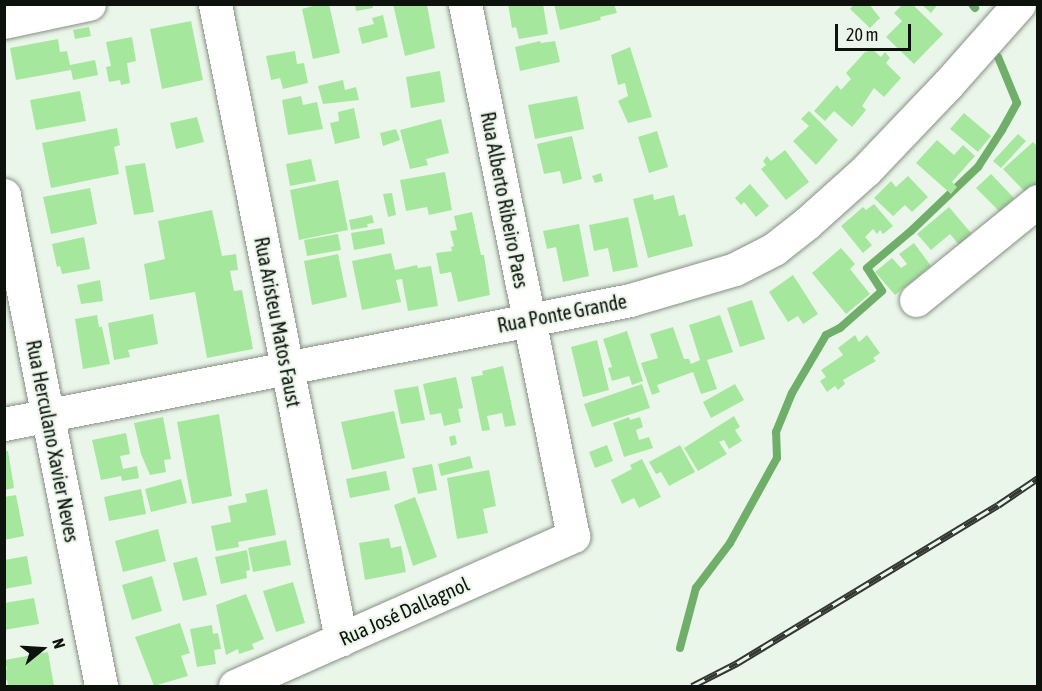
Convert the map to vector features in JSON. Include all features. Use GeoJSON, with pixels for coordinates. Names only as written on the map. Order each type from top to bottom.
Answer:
{"type":"FeatureCollection","features":[{"type":"Feature","properties":{"kind":"street"},"geometry":{"type":"LineString","coordinates":[[4,22],[89,4]]}},
{"type":"Feature","properties":{"kind":"street","name":"Rua Aristeu Matos Faust"},"geometry":{"type":"LineString","coordinates":[[215,4],[341,640]]}},
{"type":"Feature","properties":{"kind":"street","name":"Rua Alberto Ribeiro Paes"},"geometry":{"type":"LineString","coordinates":[[465,4],[573,536]]}},
{"type":"Feature","properties":{"kind":"street","name":"Rua Ponte Grande"},"geometry":{"type":"LineString","coordinates":[[4,424],[630,300],[735,269],[774,249],[866,170],[948,84],[1019,4]]}},
{"type":"Feature","properties":{"kind":"street","name":"Rua Herculano Xavier Neves"},"geometry":{"type":"LineString","coordinates":[[4,195],[101,687]]}},
{"type":"Feature","properties":{"kind":"street"},"geometry":{"type":"LineString","coordinates":[[916,300],[1038,201]]}},
{"type":"Feature","properties":{"kind":"street","name":"Rua José Dallagnol"},"geometry":{"type":"LineString","coordinates":[[235,687],[573,536]]}},
{"type":"Feature","properties":{"kind":"building"},"geometry":{"type":"Polygon","coordinates":[[[329,4],[340,53],[313,59],[302,9],[329,4]]]}},
{"type":"Feature","properties":{"kind":"building"},"geometry":{"type":"Polygon","coordinates":[[[355,4],[372,4],[373,8],[356,11],[355,4]]]}},
{"type":"Feature","properties":{"kind":"building"},"geometry":{"type":"Polygon","coordinates":[[[393,4],[427,5],[435,48],[405,56],[393,4]]]}},
{"type":"Feature","properties":{"kind":"building"},"geometry":{"type":"Polygon","coordinates":[[[508,4],[543,4],[548,34],[519,39],[516,27],[512,28],[508,4]]]}},
{"type":"Feature","properties":{"kind":"building"},"geometry":{"type":"Polygon","coordinates":[[[554,4],[614,4],[617,13],[600,17],[601,20],[560,30],[554,4]]]}},
{"type":"Feature","properties":{"kind":"building"},"geometry":{"type":"Polygon","coordinates":[[[854,4],[869,4],[880,18],[870,28],[850,9],[854,4]]]}},
{"type":"Feature","properties":{"kind":"building"},"geometry":{"type":"Polygon","coordinates":[[[903,4],[912,4],[943,34],[914,64],[886,37],[902,21],[894,13],[903,4]]]}},
{"type":"Feature","properties":{"kind":"building"},"geometry":{"type":"Polygon","coordinates":[[[921,4],[938,4],[931,13],[921,4]]]}},
{"type":"Feature","properties":{"kind":"building"},"geometry":{"type":"Polygon","coordinates":[[[383,15],[388,37],[362,44],[358,28],[374,24],[372,18],[383,15]]]}},
{"type":"Feature","properties":{"kind":"building"},"geometry":{"type":"Polygon","coordinates":[[[191,21],[203,80],[162,89],[150,29],[191,21]]]}},
{"type":"Feature","properties":{"kind":"building"},"geometry":{"type":"Polygon","coordinates":[[[89,27],[91,36],[75,39],[73,30],[89,27]]]}},
{"type":"Feature","properties":{"kind":"building"},"geometry":{"type":"Polygon","coordinates":[[[132,37],[136,61],[127,63],[130,83],[121,85],[120,80],[109,82],[106,67],[111,66],[106,42],[132,37]]]}},
{"type":"Feature","properties":{"kind":"building"},"geometry":{"type":"Polygon","coordinates":[[[58,39],[60,52],[67,51],[70,65],[95,60],[98,75],[73,80],[71,70],[16,80],[10,48],[58,39]]]}},
{"type":"Feature","properties":{"kind":"building"},"geometry":{"type":"Polygon","coordinates":[[[540,41],[541,43],[555,41],[560,62],[520,71],[515,47],[540,41]]]}},
{"type":"Feature","properties":{"kind":"building"},"geometry":{"type":"Polygon","coordinates":[[[630,47],[652,117],[628,123],[618,101],[628,96],[625,83],[618,85],[611,55],[630,47]]]}},
{"type":"Feature","properties":{"kind":"building"},"geometry":{"type":"Polygon","coordinates":[[[873,50],[881,57],[885,52],[890,58],[886,63],[901,78],[884,97],[874,88],[862,106],[866,110],[852,127],[834,111],[825,121],[814,111],[837,85],[841,90],[851,79],[846,73],[865,52],[873,50]]]}},
{"type":"Feature","properties":{"kind":"building"},"geometry":{"type":"Polygon","coordinates":[[[295,51],[297,64],[304,63],[308,83],[283,89],[280,78],[271,80],[266,56],[295,51]]]}},
{"type":"Feature","properties":{"kind":"building"},"geometry":{"type":"Polygon","coordinates":[[[440,71],[445,102],[411,108],[406,77],[440,71]]]}},
{"type":"Feature","properties":{"kind":"building"},"geometry":{"type":"Polygon","coordinates":[[[343,80],[345,90],[356,87],[359,100],[323,104],[318,86],[343,80]]]}},
{"type":"Feature","properties":{"kind":"building"},"geometry":{"type":"Polygon","coordinates":[[[80,91],[86,121],[36,130],[30,100],[80,91]]]}},
{"type":"Feature","properties":{"kind":"building"},"geometry":{"type":"Polygon","coordinates":[[[301,96],[303,105],[317,102],[323,129],[288,135],[282,100],[301,96]]]}},
{"type":"Feature","properties":{"kind":"building"},"geometry":{"type":"Polygon","coordinates":[[[577,96],[584,129],[535,139],[528,105],[577,96]]]}},
{"type":"Feature","properties":{"kind":"building"},"geometry":{"type":"Polygon","coordinates":[[[354,108],[360,138],[335,144],[330,123],[339,121],[338,112],[354,108]]]}},
{"type":"Feature","properties":{"kind":"building"},"geometry":{"type":"Polygon","coordinates":[[[809,111],[838,140],[816,165],[793,141],[809,126],[801,119],[809,111]]]}},
{"type":"Feature","properties":{"kind":"building"},"geometry":{"type":"Polygon","coordinates":[[[964,113],[991,136],[978,152],[950,129],[964,113]]]}},
{"type":"Feature","properties":{"kind":"building"},"geometry":{"type":"Polygon","coordinates":[[[197,117],[204,142],[176,149],[170,123],[197,117]]]}},
{"type":"Feature","properties":{"kind":"building"},"geometry":{"type":"Polygon","coordinates":[[[441,119],[449,153],[426,159],[428,165],[410,169],[400,130],[441,119]]]}},
{"type":"Feature","properties":{"kind":"building"},"geometry":{"type":"Polygon","coordinates":[[[117,128],[120,145],[114,147],[119,174],[51,188],[42,143],[117,128]]]}},
{"type":"Feature","properties":{"kind":"building"},"geometry":{"type":"Polygon","coordinates":[[[396,129],[400,140],[383,146],[380,133],[396,129]]]}},
{"type":"Feature","properties":{"kind":"building"},"geometry":{"type":"Polygon","coordinates":[[[657,131],[668,167],[649,173],[638,137],[657,131]]]}},
{"type":"Feature","properties":{"kind":"building"},"geometry":{"type":"Polygon","coordinates":[[[1018,134],[1026,141],[1001,168],[993,161],[1018,134]]]}},
{"type":"Feature","properties":{"kind":"building"},"geometry":{"type":"Polygon","coordinates":[[[572,136],[582,179],[563,184],[560,171],[544,174],[537,144],[572,136]]]}},
{"type":"Feature","properties":{"kind":"building"},"geometry":{"type":"Polygon","coordinates":[[[937,140],[954,155],[963,145],[975,156],[952,182],[957,187],[951,194],[916,163],[937,140]]]}},
{"type":"Feature","properties":{"kind":"building"},"geometry":{"type":"Polygon","coordinates":[[[1033,142],[1038,147],[1038,191],[1027,194],[1003,169],[1033,142]]]}},
{"type":"Feature","properties":{"kind":"building"},"geometry":{"type":"Polygon","coordinates":[[[785,150],[809,182],[786,200],[761,169],[766,165],[763,161],[767,156],[771,161],[785,150]]]}},
{"type":"Feature","properties":{"kind":"building"},"geometry":{"type":"Polygon","coordinates":[[[311,159],[316,181],[290,186],[286,164],[311,159]]]}},
{"type":"Feature","properties":{"kind":"building"},"geometry":{"type":"Polygon","coordinates":[[[145,163],[154,212],[134,215],[125,166],[145,163]]]}},
{"type":"Feature","properties":{"kind":"building"},"geometry":{"type":"Polygon","coordinates":[[[445,172],[452,210],[429,215],[427,207],[406,211],[400,180],[445,172]]]}},
{"type":"Feature","properties":{"kind":"building"},"geometry":{"type":"Polygon","coordinates":[[[601,173],[603,181],[595,183],[592,176],[601,173]]]}},
{"type":"Feature","properties":{"kind":"building"},"geometry":{"type":"Polygon","coordinates":[[[991,174],[1014,198],[1000,212],[976,188],[991,174]]]}},
{"type":"Feature","properties":{"kind":"building"},"geometry":{"type":"Polygon","coordinates":[[[908,176],[928,197],[912,212],[905,205],[893,216],[874,198],[891,181],[896,187],[908,176]]]}},
{"type":"Feature","properties":{"kind":"building"},"geometry":{"type":"Polygon","coordinates":[[[338,180],[348,230],[299,240],[290,190],[338,180]]]}},
{"type":"Feature","properties":{"kind":"building"},"geometry":{"type":"Polygon","coordinates":[[[750,184],[769,206],[756,217],[744,202],[741,205],[735,198],[750,184]]]}},
{"type":"Feature","properties":{"kind":"building"},"geometry":{"type":"Polygon","coordinates":[[[90,188],[97,224],[51,234],[43,197],[90,188]]]}},
{"type":"Feature","properties":{"kind":"building"},"geometry":{"type":"Polygon","coordinates":[[[392,193],[396,215],[388,217],[383,194],[392,193]]]}},
{"type":"Feature","properties":{"kind":"building"},"geometry":{"type":"Polygon","coordinates":[[[653,194],[654,200],[674,195],[679,216],[685,214],[693,246],[648,258],[633,199],[653,194]]]}},
{"type":"Feature","properties":{"kind":"building"},"geometry":{"type":"Polygon","coordinates":[[[874,204],[893,226],[883,234],[880,230],[877,234],[873,229],[865,237],[872,245],[863,253],[841,226],[863,207],[866,210],[874,204]]]}},
{"type":"Feature","properties":{"kind":"building"},"geometry":{"type":"Polygon","coordinates":[[[949,207],[977,240],[964,251],[950,234],[931,250],[917,234],[949,207]]]}},
{"type":"Feature","properties":{"kind":"building"},"geometry":{"type":"Polygon","coordinates":[[[212,210],[222,256],[236,254],[238,270],[230,271],[234,291],[242,290],[253,349],[207,358],[195,292],[150,300],[144,264],[165,259],[158,221],[212,210]]]}},
{"type":"Feature","properties":{"kind":"building"},"geometry":{"type":"Polygon","coordinates":[[[472,212],[481,255],[484,255],[490,295],[458,302],[451,272],[440,274],[436,253],[452,251],[451,247],[454,246],[450,231],[457,230],[454,216],[472,212]]]}},
{"type":"Feature","properties":{"kind":"building"},"geometry":{"type":"Polygon","coordinates":[[[372,215],[374,223],[367,224],[368,227],[351,230],[349,220],[372,215]]]}},
{"type":"Feature","properties":{"kind":"building"},"geometry":{"type":"Polygon","coordinates":[[[628,217],[638,267],[613,272],[608,248],[594,251],[589,225],[628,217]]]}},
{"type":"Feature","properties":{"kind":"building"},"geometry":{"type":"Polygon","coordinates":[[[579,224],[589,276],[563,282],[556,247],[547,249],[543,231],[579,224]]]}},
{"type":"Feature","properties":{"kind":"building"},"geometry":{"type":"Polygon","coordinates":[[[382,228],[385,244],[354,250],[351,233],[382,228]]]}},
{"type":"Feature","properties":{"kind":"building"},"geometry":{"type":"Polygon","coordinates":[[[338,234],[341,250],[307,256],[304,240],[338,234]]]}},
{"type":"Feature","properties":{"kind":"building"},"geometry":{"type":"Polygon","coordinates":[[[84,237],[90,269],[62,274],[60,266],[57,267],[52,244],[84,237]]]}},
{"type":"Feature","properties":{"kind":"building"},"geometry":{"type":"Polygon","coordinates":[[[914,243],[931,266],[895,295],[875,272],[892,258],[901,268],[907,264],[899,254],[914,243]]]}},
{"type":"Feature","properties":{"kind":"building"},"geometry":{"type":"Polygon","coordinates":[[[841,248],[855,264],[850,269],[870,294],[846,314],[812,273],[841,248]]]}},
{"type":"Feature","properties":{"kind":"building"},"geometry":{"type":"Polygon","coordinates":[[[391,253],[395,270],[417,265],[418,268],[431,266],[438,306],[408,311],[402,279],[396,280],[401,302],[362,310],[352,261],[391,253]]]}},
{"type":"Feature","properties":{"kind":"building"},"geometry":{"type":"Polygon","coordinates":[[[338,254],[347,297],[312,305],[304,261],[338,254]]]}},
{"type":"Feature","properties":{"kind":"building"},"geometry":{"type":"Polygon","coordinates":[[[793,275],[818,314],[803,324],[798,316],[788,322],[769,292],[793,275]]]}},
{"type":"Feature","properties":{"kind":"building"},"geometry":{"type":"Polygon","coordinates":[[[100,280],[103,301],[81,304],[77,285],[100,280]]]}},
{"type":"Feature","properties":{"kind":"building"},"geometry":{"type":"Polygon","coordinates":[[[752,300],[765,339],[740,347],[727,308],[752,300]]]}},
{"type":"Feature","properties":{"kind":"building"},"geometry":{"type":"Polygon","coordinates":[[[153,314],[158,344],[128,350],[130,357],[114,360],[108,323],[153,314]]]}},
{"type":"Feature","properties":{"kind":"building"},"geometry":{"type":"Polygon","coordinates":[[[97,315],[110,364],[83,369],[75,319],[97,315]]]}},
{"type":"Feature","properties":{"kind":"building"},"geometry":{"type":"Polygon","coordinates":[[[720,315],[733,352],[707,360],[717,389],[701,394],[693,372],[657,385],[660,392],[652,395],[641,363],[658,358],[650,334],[673,327],[684,359],[689,359],[691,364],[700,360],[689,325],[720,315]]]}},
{"type":"Feature","properties":{"kind":"building"},"geometry":{"type":"Polygon","coordinates":[[[627,331],[643,381],[632,385],[629,376],[612,381],[608,368],[612,367],[603,339],[627,331]]]}},
{"type":"Feature","properties":{"kind":"building"},"geometry":{"type":"Polygon","coordinates":[[[855,335],[859,342],[867,335],[880,353],[873,358],[876,361],[843,380],[845,384],[838,390],[835,386],[827,392],[820,381],[826,377],[821,370],[843,355],[838,348],[855,335]]]}},
{"type":"Feature","properties":{"kind":"building"},"geometry":{"type":"Polygon","coordinates":[[[597,340],[609,390],[583,397],[571,347],[597,340]]]}},
{"type":"Feature","properties":{"kind":"building"},"geometry":{"type":"Polygon","coordinates":[[[503,366],[516,425],[505,427],[502,413],[487,416],[490,430],[482,431],[471,377],[483,375],[482,371],[503,366]]]}},
{"type":"Feature","properties":{"kind":"building"},"geometry":{"type":"Polygon","coordinates":[[[456,377],[463,408],[458,409],[461,422],[444,426],[441,413],[430,415],[423,384],[456,377]]]}},
{"type":"Feature","properties":{"kind":"building"},"geometry":{"type":"Polygon","coordinates":[[[642,384],[650,408],[592,427],[584,404],[642,384]]]}},
{"type":"Feature","properties":{"kind":"building"},"geometry":{"type":"Polygon","coordinates":[[[735,384],[744,400],[711,418],[703,402],[735,384]]]}},
{"type":"Feature","properties":{"kind":"building"},"geometry":{"type":"Polygon","coordinates":[[[418,386],[425,420],[401,424],[394,390],[418,386]]]}},
{"type":"Feature","properties":{"kind":"building"},"geometry":{"type":"Polygon","coordinates":[[[394,411],[405,458],[352,470],[341,422],[394,411]]]}},
{"type":"Feature","properties":{"kind":"building"},"geometry":{"type":"Polygon","coordinates":[[[219,414],[232,496],[192,504],[177,422],[219,414]]]}},
{"type":"Feature","properties":{"kind":"building"},"geometry":{"type":"Polygon","coordinates":[[[734,416],[740,427],[735,430],[742,441],[729,449],[724,440],[719,442],[727,454],[698,471],[684,448],[734,416]]]}},
{"type":"Feature","properties":{"kind":"building"},"geometry":{"type":"Polygon","coordinates":[[[163,417],[171,459],[164,460],[166,472],[150,475],[141,454],[134,423],[163,417]]]}},
{"type":"Feature","properties":{"kind":"building"},"geometry":{"type":"Polygon","coordinates":[[[629,417],[630,420],[640,417],[643,427],[636,430],[639,440],[649,437],[653,448],[624,457],[613,423],[629,417]]]}},
{"type":"Feature","properties":{"kind":"building"},"geometry":{"type":"Polygon","coordinates":[[[126,433],[130,454],[120,456],[123,469],[137,466],[139,478],[122,481],[121,476],[101,480],[92,440],[126,433]]]}},
{"type":"Feature","properties":{"kind":"building"},"geometry":{"type":"Polygon","coordinates":[[[455,435],[457,444],[451,446],[449,437],[455,435]]]}},
{"type":"Feature","properties":{"kind":"building"},"geometry":{"type":"Polygon","coordinates":[[[607,445],[613,461],[595,468],[589,452],[607,445]]]}},
{"type":"Feature","properties":{"kind":"building"},"geometry":{"type":"Polygon","coordinates":[[[680,445],[695,472],[669,486],[661,472],[656,474],[649,462],[680,445]]]}},
{"type":"Feature","properties":{"kind":"building"},"geometry":{"type":"Polygon","coordinates":[[[4,451],[8,451],[14,488],[4,490],[4,451]]]}},
{"type":"Feature","properties":{"kind":"building"},"geometry":{"type":"Polygon","coordinates":[[[470,456],[473,468],[441,476],[438,464],[470,456]]]}},
{"type":"Feature","properties":{"kind":"building"},"geometry":{"type":"Polygon","coordinates":[[[642,459],[661,497],[639,508],[634,498],[622,504],[611,480],[632,469],[630,465],[642,459]]]}},
{"type":"Feature","properties":{"kind":"building"},"geometry":{"type":"Polygon","coordinates":[[[432,464],[437,490],[418,494],[412,468],[432,464]]]}},
{"type":"Feature","properties":{"kind":"building"},"geometry":{"type":"Polygon","coordinates":[[[489,470],[496,506],[483,509],[488,533],[457,539],[447,478],[489,470]]]}},
{"type":"Feature","properties":{"kind":"building"},"geometry":{"type":"Polygon","coordinates":[[[386,471],[390,490],[350,498],[346,479],[386,471]]]}},
{"type":"Feature","properties":{"kind":"building"},"geometry":{"type":"Polygon","coordinates":[[[181,479],[187,503],[151,512],[145,489],[181,479]]]}},
{"type":"Feature","properties":{"kind":"building"},"geometry":{"type":"Polygon","coordinates":[[[141,489],[146,514],[109,521],[104,497],[141,489]]]}},
{"type":"Feature","properties":{"kind":"building"},"geometry":{"type":"Polygon","coordinates":[[[267,489],[276,535],[238,542],[239,547],[216,551],[211,526],[231,522],[228,506],[247,502],[245,494],[267,489]]]}},
{"type":"Feature","properties":{"kind":"building"},"geometry":{"type":"Polygon","coordinates":[[[16,495],[24,536],[4,540],[4,497],[16,495]]]}},
{"type":"Feature","properties":{"kind":"building"},"geometry":{"type":"Polygon","coordinates":[[[415,497],[437,557],[413,566],[394,505],[415,497]]]}},
{"type":"Feature","properties":{"kind":"building"},"geometry":{"type":"Polygon","coordinates":[[[158,529],[166,561],[123,572],[115,541],[158,529]]]}},
{"type":"Feature","properties":{"kind":"building"},"geometry":{"type":"Polygon","coordinates":[[[389,538],[391,548],[401,546],[406,572],[365,580],[359,543],[389,538]]]}},
{"type":"Feature","properties":{"kind":"building"},"geometry":{"type":"Polygon","coordinates":[[[286,540],[291,565],[253,572],[248,548],[286,540]]]}},
{"type":"Feature","properties":{"kind":"building"},"geometry":{"type":"Polygon","coordinates":[[[247,550],[250,570],[246,571],[247,578],[221,584],[215,557],[247,550]]]}},
{"type":"Feature","properties":{"kind":"building"},"geometry":{"type":"Polygon","coordinates":[[[27,556],[32,584],[4,589],[4,560],[27,556]]]}},
{"type":"Feature","properties":{"kind":"building"},"geometry":{"type":"Polygon","coordinates":[[[197,557],[207,595],[183,601],[173,563],[197,557]]]}},
{"type":"Feature","properties":{"kind":"building"},"geometry":{"type":"Polygon","coordinates":[[[152,576],[162,611],[132,620],[122,585],[152,576]]]}},
{"type":"Feature","properties":{"kind":"building"},"geometry":{"type":"Polygon","coordinates":[[[293,582],[305,623],[276,632],[263,591],[293,582]]]}},
{"type":"Feature","properties":{"kind":"building"},"geometry":{"type":"Polygon","coordinates":[[[246,594],[264,639],[252,644],[254,649],[239,654],[238,649],[226,655],[216,605],[246,594]]]}},
{"type":"Feature","properties":{"kind":"building"},"geometry":{"type":"Polygon","coordinates":[[[34,598],[39,624],[4,630],[4,603],[34,598]]]}},
{"type":"Feature","properties":{"kind":"building"},"geometry":{"type":"Polygon","coordinates":[[[180,623],[190,653],[181,656],[188,676],[154,686],[135,637],[180,623]]]}},
{"type":"Feature","properties":{"kind":"building"},"geometry":{"type":"Polygon","coordinates":[[[212,625],[213,634],[218,633],[221,649],[214,650],[216,664],[197,667],[190,629],[212,625]]]}},
{"type":"Feature","properties":{"kind":"building"},"geometry":{"type":"Polygon","coordinates":[[[48,652],[54,686],[8,686],[7,680],[4,681],[4,670],[7,669],[5,660],[48,652]]]}},
{"type":"Feature","properties":{"kind":"waterway"},"geometry":{"type":"LineString","coordinates":[[972,4],[975,8]]}},
{"type":"Feature","properties":{"kind":"waterway"},"geometry":{"type":"LineString","coordinates":[[680,648],[696,588],[730,543],[777,458],[776,432],[792,393],[826,335],[840,328],[882,291],[867,268],[911,231],[978,167],[1017,103],[998,57]]}},
{"type":"Feature","properties":{"kind":"railway"},"geometry":{"type":"LineString","coordinates":[[692,686],[737,663],[998,505],[1038,478]]}}]}
